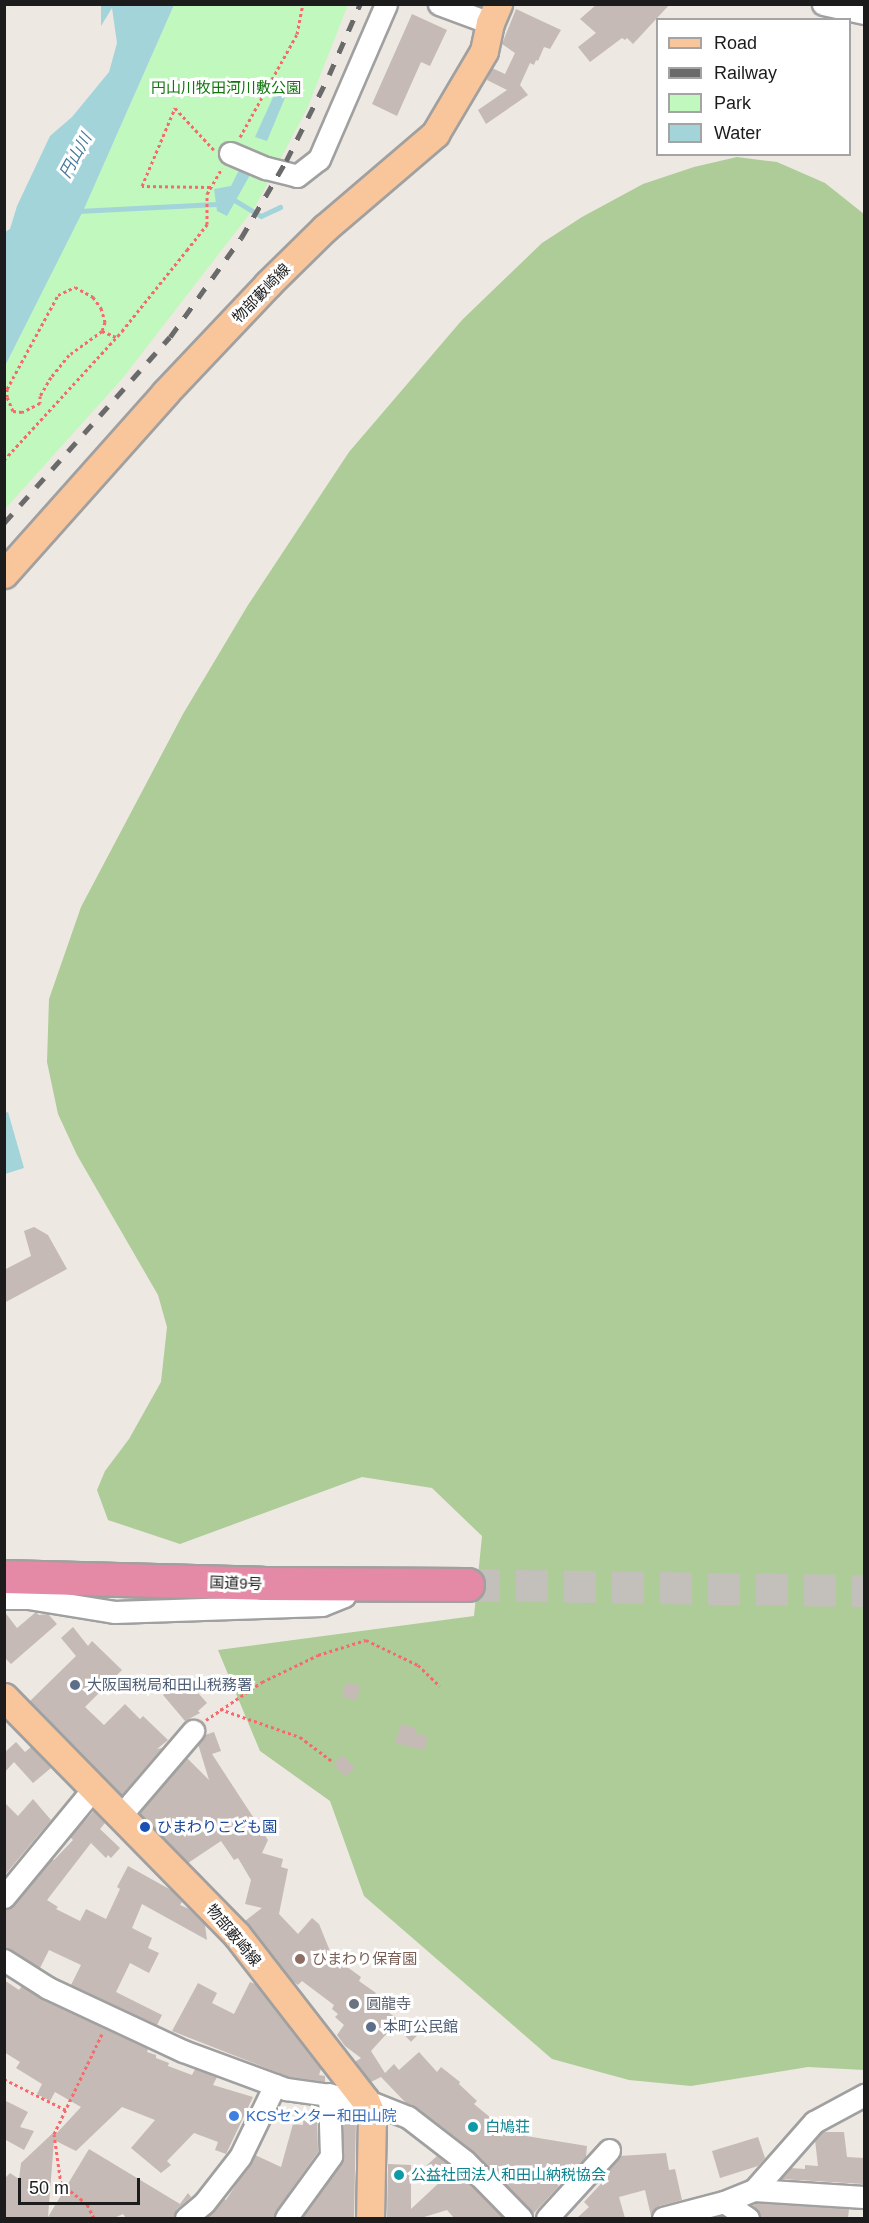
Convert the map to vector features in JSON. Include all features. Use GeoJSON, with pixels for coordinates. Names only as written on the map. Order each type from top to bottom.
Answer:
{"type":"FeatureCollection","features":[{"type":"Feature","properties":{"kind":"highway","name":"国道9号"},"geometry":{"type":"LineString","coordinates":[[4,1577],[263,1584],[468,1585]]}},
{"type":"Feature","properties":{"kind":"main road","name":"物部藪崎線"},"geometry":{"type":"LineString","coordinates":[[4,574],[165,393],[268,284],[325,228],[435,134],[484,51],[494,14]]}},
{"type":"Feature","properties":{"kind":"main road","name":"物部藪崎線"},"geometry":{"type":"LineString","coordinates":[[4,1697],[237,1935],[365,2100],[372,2116],[370,2218]]}},
{"type":"Feature","properties":{"kind":"street"},"geometry":{"type":"LineString","coordinates":[[227,158],[297,176],[320,159],[386,4]]}},
{"type":"Feature","properties":{"kind":"street"},"geometry":{"type":"LineString","coordinates":[[439,4],[494,14]]}},
{"type":"Feature","properties":{"kind":"street"},"geometry":{"type":"LineString","coordinates":[[823,4],[864,13]]}},
{"type":"Feature","properties":{"kind":"street"},"geometry":{"type":"LineString","coordinates":[[4,1598],[28,1598],[114,1612],[322,1605],[344,1596],[344,1583]]}},
{"type":"Feature","properties":{"kind":"street"},"geometry":{"type":"LineString","coordinates":[[121,1815],[193,1731]]}},
{"type":"Feature","properties":{"kind":"street"},"geometry":{"type":"LineString","coordinates":[[4,1897],[93,1789]]}},
{"type":"Feature","properties":{"kind":"street"},"geometry":{"type":"LineString","coordinates":[[4,1960],[48,1988],[183,2051],[275,2085],[309,2094],[329,2094],[365,2100],[408,2117],[465,2161],[520,2218]]}},
{"type":"Feature","properties":{"kind":"street"},"geometry":{"type":"LineString","coordinates":[[186,2218],[204,2203],[240,2157],[275,2085]]}},
{"type":"Feature","properties":{"kind":"street"},"geometry":{"type":"LineString","coordinates":[[286,2218],[331,2156],[329,2094]]}},
{"type":"Feature","properties":{"kind":"street"},"geometry":{"type":"LineString","coordinates":[[754,2190],[814,2122],[864,2095]]}},
{"type":"Feature","properties":{"kind":"street"},"geometry":{"type":"LineString","coordinates":[[547,2218],[609,2150]]}},
{"type":"Feature","properties":{"kind":"street"},"geometry":{"type":"LineString","coordinates":[[663,2218],[724,2202],[754,2190],[864,2197]]}},
{"type":"Feature","properties":{"kind":"street"},"geometry":{"type":"LineString","coordinates":[[724,2202],[748,2218]]}},
{"type":"Feature","properties":{"kind":"path"},"geometry":{"type":"LineString","coordinates":[[4,460],[116,337],[207,224],[207,194],[297,34],[303,4]]}},
{"type":"Feature","properties":{"kind":"path"},"geometry":{"type":"LineString","coordinates":[[212,187],[142,186],[175,108],[227,158]]}},
{"type":"Feature","properties":{"kind":"path"},"geometry":{"type":"LineString","coordinates":[[75,287],[93,297],[103,313],[105,322],[102,331],[69,355],[51,377],[40,396],[40,403],[22,412],[13,411],[7,397],[7,389],[58,295],[75,287]]}},
{"type":"Feature","properties":{"kind":"path"},"geometry":{"type":"LineString","coordinates":[[102,331],[116,337]]}},
{"type":"Feature","properties":{"kind":"path"},"geometry":{"type":"LineString","coordinates":[[193,1731],[220,1708],[262,1682],[318,1655],[366,1640],[418,1665],[440,1686]]}},
{"type":"Feature","properties":{"kind":"path"},"geometry":{"type":"LineString","coordinates":[[220,1708],[300,1737],[331,1761]]}},
{"type":"Feature","properties":{"kind":"path"},"geometry":{"type":"LineString","coordinates":[[94,2218],[87,2204],[61,2184],[54,2134],[111,2016]]}},
{"type":"Feature","properties":{"kind":"path"},"geometry":{"type":"LineString","coordinates":[[4,2079],[66,2110]]}},
{"type":"Feature","properties":{"kind":"green space","name":"円山川牧田河川敷公園"},"geometry":{"type":"Polygon","coordinates":[[[174,5],[348,5],[307,109],[255,207],[122,379],[5,509],[5,366],[84,209],[174,5]]]}},
{"type":"Feature","properties":{"kind":"green space"},"geometry":{"type":"Polygon","coordinates":[[[737,157],[777,162],[825,183],[864,214],[864,2070],[808,2067],[691,2086],[629,2080],[552,2059],[364,1896],[330,1801],[260,1751],[218,1650],[474,1616],[482,1536],[432,1488],[362,1477],[180,1544],[108,1520],[97,1490],[105,1471],[129,1439],[161,1382],[167,1327],[158,1295],[77,1155],[58,1114],[47,1062],[49,999],[81,907],[183,714],[248,605],[349,452],[462,320],[542,243],[582,217],[643,184],[694,167],[737,157]]]}},
{"type":"Feature","properties":{"kind":"water","name":"円山川"},"geometry":{"type":"Polygon","coordinates":[[[101,5],[174,5],[84,209],[5,366],[5,232],[10,229],[17,206],[50,136],[72,117],[109,72],[117,43],[112,8],[101,26],[101,5]]]}},
{"type":"Feature","properties":{"kind":"water"},"geometry":{"type":"Polygon","coordinates":[[[279,84],[289,88],[267,141],[255,137],[279,84]]]}},
{"type":"Feature","properties":{"kind":"water"},"geometry":{"type":"Polygon","coordinates":[[[239,170],[250,175],[227,216],[217,211],[214,189],[231,186],[239,170]]]}},
{"type":"Feature","properties":{"kind":"water"},"geometry":{"type":"Polygon","coordinates":[[[8,1112],[24,1168],[5,1174],[5,1113],[8,1112]]]}},
{"type":"Feature","properties":{"kind":"building"},"geometry":{"type":"Polygon","coordinates":[[[597,4],[670,4],[633,44],[627,38],[625,40],[622,38],[590,62],[578,47],[596,33],[580,19],[597,4]]]}},
{"type":"Feature","properties":{"kind":"building"},"geometry":{"type":"Polygon","coordinates":[[[516,9],[561,30],[550,49],[544,47],[538,61],[536,60],[534,65],[530,63],[520,85],[528,95],[486,124],[478,110],[507,90],[487,80],[492,68],[505,74],[515,53],[502,44],[516,9]]]}},
{"type":"Feature","properties":{"kind":"building"},"geometry":{"type":"Polygon","coordinates":[[[412,14],[447,30],[430,66],[421,62],[397,116],[372,104],[412,14]]]}},
{"type":"Feature","properties":{"kind":"building"},"geometry":{"type":"Polygon","coordinates":[[[34,1227],[48,1235],[67,1269],[4,1303],[4,1270],[31,1256],[24,1231],[34,1227]]]}},
{"type":"Feature","properties":{"kind":"building"},"geometry":{"type":"Polygon","coordinates":[[[4,1611],[17,1628],[36,1612],[39,1615],[48,1614],[57,1624],[11,1664],[4,1657],[4,1611]]]}},
{"type":"Feature","properties":{"kind":"building"},"geometry":{"type":"Polygon","coordinates":[[[73,1627],[88,1646],[92,1641],[122,1670],[85,1707],[104,1725],[125,1704],[140,1719],[143,1716],[168,1740],[157,1749],[162,1748],[122,1795],[30,1701],[76,1656],[61,1638],[73,1627]]]}},
{"type":"Feature","properties":{"kind":"building"},"geometry":{"type":"Polygon","coordinates":[[[184,1677],[207,1703],[198,1711],[200,1713],[185,1721],[163,1695],[184,1677]]]}},
{"type":"Feature","properties":{"kind":"building"},"geometry":{"type":"Polygon","coordinates":[[[346,1682],[360,1686],[356,1701],[342,1696],[346,1682]]]}},
{"type":"Feature","properties":{"kind":"building"},"geometry":{"type":"Polygon","coordinates":[[[401,1724],[416,1728],[415,1733],[428,1737],[424,1750],[395,1743],[401,1724]]]}},
{"type":"Feature","properties":{"kind":"building"},"geometry":{"type":"Polygon","coordinates":[[[214,1732],[221,1751],[212,1754],[268,1840],[262,1853],[283,1859],[281,1867],[288,1869],[279,1914],[298,1934],[312,1918],[319,1924],[332,1956],[361,1977],[359,1981],[376,1993],[371,2000],[399,2020],[371,2051],[385,2073],[394,2064],[399,2070],[419,2052],[437,2072],[441,2067],[460,2082],[459,2084],[477,2101],[474,2104],[497,2123],[502,2117],[526,2136],[587,2146],[586,2157],[576,2168],[570,2167],[556,2183],[559,2186],[533,2214],[473,2151],[416,2107],[406,2103],[381,2077],[371,2082],[355,2062],[361,2058],[345,2046],[337,2035],[344,2025],[335,2017],[338,2014],[332,2009],[334,2005],[302,1981],[298,1985],[291,1980],[245,1921],[262,1908],[245,1904],[251,1880],[238,1858],[234,1860],[221,1841],[188,1863],[140,1813],[187,1758],[209,1780],[198,1744],[205,1735],[214,1732]]]}},
{"type":"Feature","properties":{"kind":"building"},"geometry":{"type":"Polygon","coordinates":[[[16,1742],[25,1752],[31,1747],[51,1768],[33,1783],[14,1762],[4,1773],[4,1753],[16,1742]]]}},
{"type":"Feature","properties":{"kind":"building"},"geometry":{"type":"Polygon","coordinates":[[[342,1755],[355,1767],[346,1777],[333,1765],[342,1755]]]}},
{"type":"Feature","properties":{"kind":"building"},"geometry":{"type":"Polygon","coordinates":[[[33,1799],[51,1820],[4,1876],[4,1802],[18,1816],[33,1799]]]}},
{"type":"Feature","properties":{"kind":"building"},"geometry":{"type":"Polygon","coordinates":[[[94,1811],[105,1823],[100,1829],[120,1848],[111,1858],[108,1855],[106,1858],[91,1843],[47,1900],[58,1907],[56,1909],[80,1921],[86,1909],[106,1919],[120,1889],[117,1887],[128,1866],[171,1890],[182,1902],[180,1905],[189,1909],[205,1925],[207,1940],[142,1904],[132,1928],[152,1938],[148,1948],[159,1953],[149,1973],[130,1963],[116,1992],[162,2015],[157,2025],[71,1985],[81,1965],[49,1950],[40,1968],[4,1947],[4,1909],[14,1905],[52,1859],[54,1860],[73,1840],[70,1837],[94,1811]]]}},
{"type":"Feature","properties":{"kind":"building"},"geometry":{"type":"Polygon","coordinates":[[[4,1980],[19,1990],[22,1986],[43,2000],[148,2049],[147,2052],[156,2055],[156,2058],[169,2063],[168,2066],[192,2075],[195,2069],[217,2077],[213,2085],[253,2097],[226,2154],[215,2150],[218,2142],[194,2133],[167,2161],[171,2165],[161,2173],[131,2148],[155,2120],[122,2107],[76,2151],[54,2140],[48,2217],[89,2149],[180,2204],[188,2193],[191,2197],[177,2209],[174,2218],[126,2218],[123,2214],[114,2218],[4,2218],[4,2179],[10,2173],[19,2179],[21,2163],[55,2131],[55,2135],[81,2107],[55,2092],[50,2101],[37,2094],[42,2084],[16,2068],[20,2062],[4,2052],[4,1980]]]}},
{"type":"Feature","properties":{"kind":"building"},"geometry":{"type":"Polygon","coordinates":[[[250,1982],[255,1984],[321,2069],[319,2075],[325,2076],[325,2082],[289,2077],[172,2031],[198,1983],[217,1993],[212,2003],[234,2014],[250,1982]]]}},
{"type":"Feature","properties":{"kind":"building"},"geometry":{"type":"Polygon","coordinates":[[[411,2019],[422,2030],[411,2042],[400,2030],[411,2019]]]}},
{"type":"Feature","properties":{"kind":"building"},"geometry":{"type":"Polygon","coordinates":[[[4,2100],[28,2112],[20,2127],[34,2131],[24,2150],[4,2139],[4,2100]]]}},
{"type":"Feature","properties":{"kind":"building"},"geometry":{"type":"Polygon","coordinates":[[[304,2111],[317,2113],[318,2152],[276,2211],[274,2218],[205,2218],[224,2199],[226,2200],[255,2155],[281,2167],[293,2124],[303,2125],[304,2111]]]}},
{"type":"Feature","properties":{"kind":"building"},"geometry":{"type":"Polygon","coordinates":[[[342,2115],[356,2119],[354,2218],[301,2218],[342,2163],[342,2115]]]}},
{"type":"Feature","properties":{"kind":"building"},"geometry":{"type":"Polygon","coordinates":[[[822,2132],[844,2132],[847,2157],[864,2158],[863,2184],[781,2179],[790,2168],[805,2169],[805,2165],[818,2166],[815,2140],[822,2132]]]}},
{"type":"Feature","properties":{"kind":"building"},"geometry":{"type":"Polygon","coordinates":[[[758,2137],[765,2158],[758,2166],[720,2178],[712,2151],[758,2137]]]}},
{"type":"Feature","properties":{"kind":"building"},"geometry":{"type":"Polygon","coordinates":[[[666,2153],[669,2170],[675,2169],[682,2200],[659,2206],[651,2216],[645,2190],[619,2197],[625,2218],[577,2218],[589,2207],[584,2202],[610,2174],[605,2173],[620,2156],[666,2153]]]}},
{"type":"Feature","properties":{"kind":"building"},"geometry":{"type":"Polygon","coordinates":[[[437,2156],[457,2171],[504,2218],[454,2218],[447,2210],[421,2218],[387,2218],[388,2164],[411,2165],[411,2209],[441,2181],[426,2166],[437,2156]]]}},
{"type":"Feature","properties":{"kind":"building"},"geometry":{"type":"Polygon","coordinates":[[[756,2203],[849,2209],[848,2218],[761,2218],[753,2206],[756,2203]]]}},
{"type":"Feature","properties":{"kind":"waterway"},"geometry":{"type":"LineString","coordinates":[[236,201],[261,216],[280,207]]}},
{"type":"Feature","properties":{"kind":"waterway"},"geometry":{"type":"LineString","coordinates":[[78,211],[216,204]]}},
{"type":"Feature","properties":{"kind":"tunnel"},"geometry":{"type":"LineString","coordinates":[[468,1585],[864,1591]]}},
{"type":"Feature","properties":{"kind":"railway"},"geometry":{"type":"LineString","coordinates":[[4,523],[170,337],[241,238],[286,161],[329,75],[360,4]]}},
{"type":"Feature","properties":{"kind":"place","name":"大阪国税局和田山税務署"},"geometry":{"type":"Point","coordinates":[75,1685]}},
{"type":"Feature","properties":{"kind":"place","name":"ひまわりこども園"},"geometry":{"type":"Point","coordinates":[145,1827]}},
{"type":"Feature","properties":{"kind":"place","name":"ひまわり保育園"},"geometry":{"type":"Point","coordinates":[300,1959]}},
{"type":"Feature","properties":{"kind":"place","name":"圓龍寺"},"geometry":{"type":"Point","coordinates":[354,2004]}},
{"type":"Feature","properties":{"kind":"place","name":"本町公民館"},"geometry":{"type":"Point","coordinates":[371,2027]}},
{"type":"Feature","properties":{"kind":"place","name":"KCSセンター和田山院"},"geometry":{"type":"Point","coordinates":[234,2116]}},
{"type":"Feature","properties":{"kind":"place","name":"白鳩荘"},"geometry":{"type":"Point","coordinates":[473,2127]}},
{"type":"Feature","properties":{"kind":"place","name":"公益社団法人和田山納税協会"},"geometry":{"type":"Point","coordinates":[399,2175]}}]}
